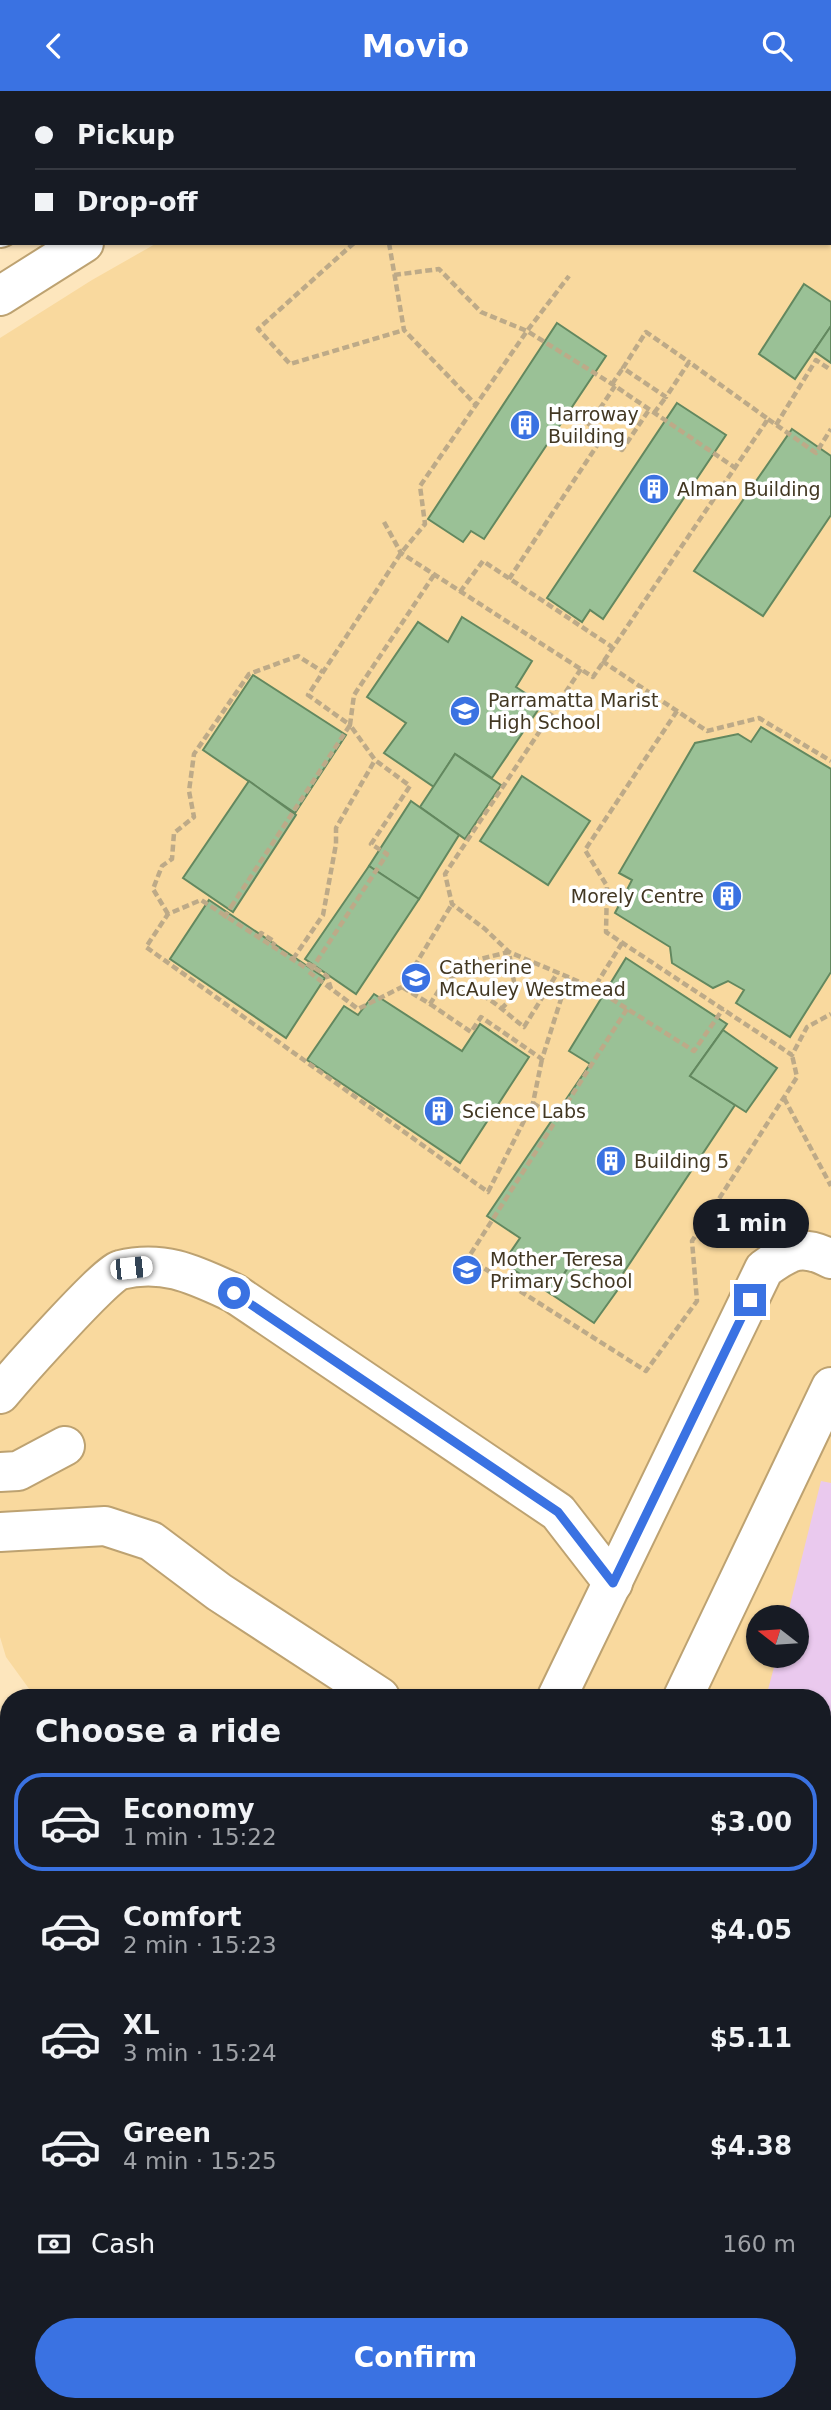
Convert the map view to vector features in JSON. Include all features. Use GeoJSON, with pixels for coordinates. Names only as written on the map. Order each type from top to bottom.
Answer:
{"type":"FeatureCollection","features":[{"type":"Feature","properties":{"kind":"street"},"geometry":{"type":"LineString","coordinates":[[0,296],[38,256],[77,245]]}},
{"type":"Feature","properties":{"kind":"street"},"geometry":{"type":"LineString","coordinates":[[560,1689],[764,1269],[789,1251],[804,1250],[831,1259]]}},
{"type":"Feature","properties":{"kind":"street"},"geometry":{"type":"LineString","coordinates":[[0,1394],[23,1366],[116,1270],[147,1266],[181,1269],[234,1293],[558,1512],[613,1583]]}},
{"type":"Feature","properties":{"kind":"street"},"geometry":{"type":"LineString","coordinates":[[686,1689],[831,1387]]}},
{"type":"Feature","properties":{"kind":"street"},"geometry":{"type":"LineString","coordinates":[[0,1472],[18,1471],[65,1446]]}},
{"type":"Feature","properties":{"kind":"street"},"geometry":{"type":"LineString","coordinates":[[0,1532],[105,1526],[151,1541],[219,1593],[368,1689]]}},
{"type":"Feature","properties":{"kind":"path"},"geometry":{"type":"LineString","coordinates":[[352,245],[258,329],[290,364],[404,330]]}},
{"type":"Feature","properties":{"kind":"path"},"geometry":{"type":"LineString","coordinates":[[388,245],[404,330],[476,405]]}},
{"type":"Feature","properties":{"kind":"path"},"geometry":{"type":"LineString","coordinates":[[394,275],[439,269],[481,312],[527,331],[614,385],[734,467]]}},
{"type":"Feature","properties":{"kind":"path"},"geometry":{"type":"LineString","coordinates":[[310,971],[387,854],[371,844],[410,786],[375,760],[350,725],[307,695],[401,553],[425,524],[420,486],[527,331],[569,276]]}},
{"type":"Feature","properties":{"kind":"path"},"geometry":{"type":"LineString","coordinates":[[689,362],[666,397],[622,450],[587,428],[646,333],[689,362],[816,453],[831,429]]}},
{"type":"Feature","properties":{"kind":"path"},"geometry":{"type":"LineString","coordinates":[[776,425],[816,359],[831,370]]}},
{"type":"Feature","properties":{"kind":"path"},"geometry":{"type":"LineString","coordinates":[[623,368],[666,397]]}},
{"type":"Feature","properties":{"kind":"path"},"geometry":{"type":"LineString","coordinates":[[384,523],[401,553],[593,677],[768,419]]}},
{"type":"Feature","properties":{"kind":"path"},"geometry":{"type":"LineString","coordinates":[[509,579],[602,438]]}},
{"type":"Feature","properties":{"kind":"path"},"geometry":{"type":"LineString","coordinates":[[460,592],[483,561],[612,647]]}},
{"type":"Feature","properties":{"kind":"path"},"geometry":{"type":"LineString","coordinates":[[331,989],[327,976],[309,964],[306,968],[224,918],[350,725],[354,695],[434,575]]}},
{"type":"Feature","properties":{"kind":"path"},"geometry":{"type":"LineString","coordinates":[[168,914],[153,890],[162,866],[172,859],[174,833],[194,817],[188,791],[194,754],[249,674],[298,656],[323,672]]}},
{"type":"Feature","properties":{"kind":"path"},"geometry":{"type":"LineString","coordinates":[[603,661],[706,731],[759,719],[831,761]]}},
{"type":"Feature","properties":{"kind":"path"},"geometry":{"type":"LineString","coordinates":[[581,669],[445,874],[452,904],[509,951],[594,988],[694,1051],[723,1009]]}},
{"type":"Feature","properties":{"kind":"path"},"geometry":{"type":"LineString","coordinates":[[677,711],[585,850],[607,886],[606,932],[792,1055]]}},
{"type":"Feature","properties":{"kind":"path"},"geometry":{"type":"LineString","coordinates":[[293,960],[323,915],[336,844],[336,828],[375,760]]}},
{"type":"Feature","properties":{"kind":"path"},"geometry":{"type":"LineString","coordinates":[[452,904],[402,986],[358,1009],[310,971],[201,900],[168,914],[146,947],[488,1192],[533,1103],[542,1059],[568,977]]}},
{"type":"Feature","properties":{"kind":"path"},"geometry":{"type":"LineString","coordinates":[[594,988],[622,943]]}},
{"type":"Feature","properties":{"kind":"path"},"geometry":{"type":"LineString","coordinates":[[430,1004],[445,981],[460,972],[463,963],[509,951]]}},
{"type":"Feature","properties":{"kind":"path"},"geometry":{"type":"LineString","coordinates":[[501,1009],[516,994],[509,951]]}},
{"type":"Feature","properties":{"kind":"path"},"geometry":{"type":"LineString","coordinates":[[445,981],[454,991],[485,997],[524,1027],[558,972]]}},
{"type":"Feature","properties":{"kind":"path"},"geometry":{"type":"LineString","coordinates":[[402,986],[471,1032],[481,1017],[542,1059]]}},
{"type":"Feature","properties":{"kind":"path"},"geometry":{"type":"LineString","coordinates":[[627,1009],[468,1258],[646,1371],[697,1301],[692,1241],[797,1077],[792,1055],[807,1027],[831,1014]]}},
{"type":"Feature","properties":{"kind":"path"},"geometry":{"type":"LineString","coordinates":[[784,1097],[831,1186]]}},
{"type":"Feature","properties":{"kind":"path"},"geometry":{"type":"LineString","coordinates":[[533,1103],[557,1119]]}},
{"type":"Feature","properties":{"kind":"shaded area","name":"Catherine McAuley Westmead"},"geometry":{"type":"Polygon","coordinates":[[[153,245],[831,245],[831,1689],[29,1689],[6,1657],[0,1637],[0,338],[153,245]]]}},
{"type":"Feature","properties":{"kind":"shaded area"},"geometry":{"type":"Polygon","coordinates":[[[821,1481],[831,1483],[831,1689],[768,1689],[774,1668],[809,1668],[809,1605],[790,1605],[821,1481]]]}},
{"type":"Feature","properties":{"kind":"building"},"geometry":{"type":"Polygon","coordinates":[[[804,284],[831,302],[831,326],[795,379],[759,354],[804,284]]]}},
{"type":"Feature","properties":{"kind":"building","name":"Harroway Building"},"geometry":{"type":"Polygon","coordinates":[[[557,323],[606,356],[484,539],[471,531],[463,542],[428,519],[557,323]]]}},
{"type":"Feature","properties":{"kind":"building"},"geometry":{"type":"Polygon","coordinates":[[[831,326],[831,363],[814,351],[831,326]]]}},
{"type":"Feature","properties":{"kind":"building","name":"Alman Building"},"geometry":{"type":"Polygon","coordinates":[[[677,403],[726,435],[603,619],[590,610],[582,622],[547,598],[677,403]]]}},
{"type":"Feature","properties":{"kind":"building"},"geometry":{"type":"Polygon","coordinates":[[[792,429],[831,456],[831,515],[763,616],[694,571],[792,429]]]}},
{"type":"Feature","properties":{"kind":"building"},"geometry":{"type":"Polygon","coordinates":[[[462,617],[532,661],[516,687],[542,704],[492,778],[455,754],[434,787],[384,753],[406,723],[367,697],[418,622],[448,642],[462,617]]]}},
{"type":"Feature","properties":{"kind":"building"},"geometry":{"type":"Polygon","coordinates":[[[253,675],[346,735],[295,813],[203,750],[253,675]]]}},
{"type":"Feature","properties":{"kind":"building","name":"Morely Centre"},"geometry":{"type":"Polygon","coordinates":[[[761,727],[831,769],[831,972],[790,1037],[736,1003],[744,990],[728,981],[713,988],[672,963],[670,947],[615,913],[632,880],[619,873],[695,743],[738,734],[751,742],[761,727]]]}},
{"type":"Feature","properties":{"kind":"building"},"geometry":{"type":"Polygon","coordinates":[[[455,754],[501,785],[465,839],[420,807],[455,754]]]}},
{"type":"Feature","properties":{"kind":"building"},"geometry":{"type":"Polygon","coordinates":[[[522,776],[590,821],[548,885],[480,841],[522,776]]]}},
{"type":"Feature","properties":{"kind":"building"},"geometry":{"type":"Polygon","coordinates":[[[249,781],[296,815],[233,912],[183,878],[249,781]]]}},
{"type":"Feature","properties":{"kind":"building"},"geometry":{"type":"Polygon","coordinates":[[[411,801],[459,835],[419,899],[369,866],[411,801]]]}},
{"type":"Feature","properties":{"kind":"building"},"geometry":{"type":"Polygon","coordinates":[[[369,866],[419,899],[356,994],[305,959],[369,866]]]}},
{"type":"Feature","properties":{"kind":"building"},"geometry":{"type":"Polygon","coordinates":[[[209,900],[325,978],[286,1038],[170,959],[209,900]]]}},
{"type":"Feature","properties":{"kind":"building","name":"Building 5"},"geometry":{"type":"Polygon","coordinates":[[[626,958],[727,1024],[690,1076],[735,1105],[616,1284],[575,1257],[551,1294],[503,1263],[520,1238],[487,1216],[590,1064],[569,1051],[626,958]]]}},
{"type":"Feature","properties":{"kind":"building","name":"Science Labs"},"geometry":{"type":"Polygon","coordinates":[[[374,994],[462,1051],[480,1024],[529,1057],[460,1163],[307,1060],[344,1006],[358,1015],[374,994]]]}},
{"type":"Feature","properties":{"kind":"building"},"geometry":{"type":"Polygon","coordinates":[[[723,1030],[777,1068],[746,1112],[690,1076],[723,1030]]]}},
{"type":"Feature","properties":{"kind":"building"},"geometry":{"type":"Polygon","coordinates":[[[575,1257],[619,1288],[594,1323],[551,1294],[575,1257]]]}},
{"type":"Feature","properties":{"kind":"place","name":"Harroway Building"},"geometry":{"type":"Point","coordinates":[525,425]}},
{"type":"Feature","properties":{"kind":"place","name":"Alman Building"},"geometry":{"type":"Point","coordinates":[654,489]}},
{"type":"Feature","properties":{"kind":"place","name":"Parramatta Marist High School"},"geometry":{"type":"Point","coordinates":[465,711]}},
{"type":"Feature","properties":{"kind":"place","name":"Morely Centre"},"geometry":{"type":"Point","coordinates":[727,896]}},
{"type":"Feature","properties":{"kind":"place","name":"Catherine McAuley Westmead"},"geometry":{"type":"Point","coordinates":[416,978]}},
{"type":"Feature","properties":{"kind":"place","name":"Science Labs"},"geometry":{"type":"Point","coordinates":[439,1111]}},
{"type":"Feature","properties":{"kind":"place","name":"Building 5"},"geometry":{"type":"Point","coordinates":[611,1161]}},
{"type":"Feature","properties":{"kind":"place","name":"Mother Teresa Primary School"},"geometry":{"type":"Point","coordinates":[467,1270]}},
{"type":"Feature","properties":{"kind":"route"},"geometry":{"type":"LineString","coordinates":[[234,1293],[558,1512],[613,1583],[750,1300]]}}]}
